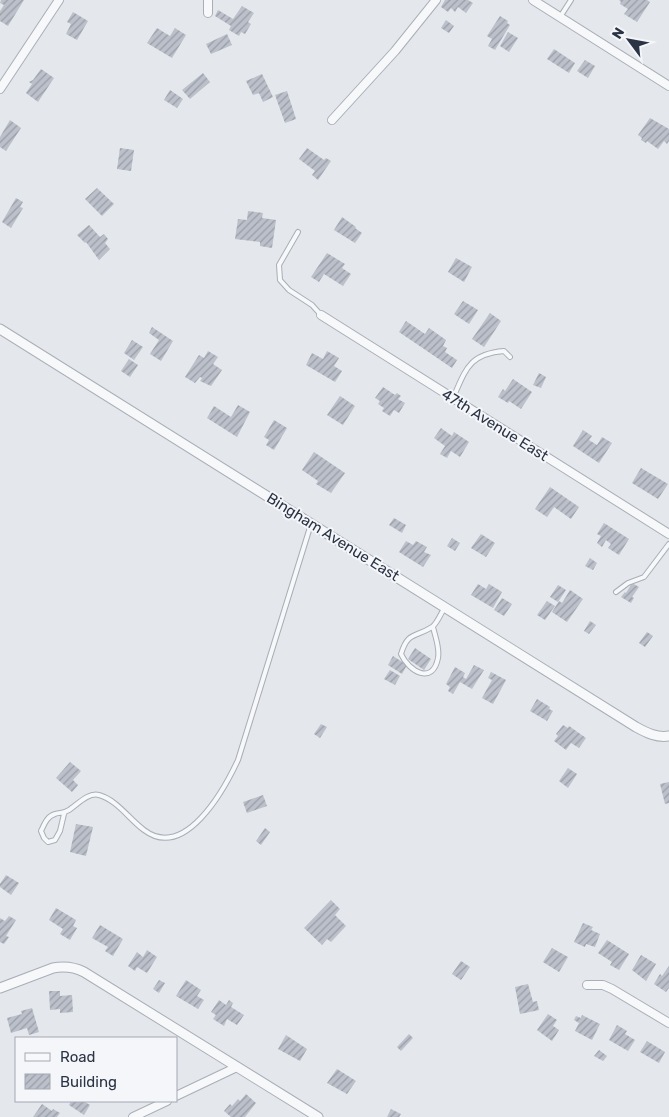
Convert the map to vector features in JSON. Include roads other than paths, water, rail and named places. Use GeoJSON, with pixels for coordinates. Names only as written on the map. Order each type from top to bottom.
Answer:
{"type":"FeatureCollection","features":[{"type":"Feature","properties":{"kind":"street"},"geometry":{"type":"LineString","coordinates":[[0,89],[59,0]]}},
{"type":"Feature","properties":{"kind":"street"},"geometry":{"type":"LineString","coordinates":[[208,0],[208,13]]}},
{"type":"Feature","properties":{"kind":"street"},"geometry":{"type":"LineString","coordinates":[[332,120],[395,50],[436,0]]}},
{"type":"Feature","properties":{"kind":"street"},"geometry":{"type":"LineString","coordinates":[[533,0],[669,86]]}},
{"type":"Feature","properties":{"kind":"street","name":"47th Avenue East"},"geometry":{"type":"LineString","coordinates":[[321,315],[669,534]]}},
{"type":"Feature","properties":{"kind":"street","name":"Bingham Avenue East"},"geometry":{"type":"LineString","coordinates":[[0,329],[636,727],[652,735],[669,736]]}},
{"type":"Feature","properties":{"kind":"street"},"geometry":{"type":"LineString","coordinates":[[0,988],[53,968],[75,968],[318,1117]]}},
{"type":"Feature","properties":{"kind":"street"},"geometry":{"type":"LineString","coordinates":[[587,985],[603,985],[612,989],[669,1023]]}},
{"type":"Feature","properties":{"kind":"street"},"geometry":{"type":"LineString","coordinates":[[178,1095],[237,1067]]}},
{"type":"Feature","properties":{"kind":"street"},"geometry":{"type":"LineString","coordinates":[[133,1117],[165,1102]]}},
{"type":"Feature","properties":{"kind":"lane"},"geometry":{"type":"LineString","coordinates":[[560,17],[571,0]]}},
{"type":"Feature","properties":{"kind":"lane"},"geometry":{"type":"LineString","coordinates":[[298,232],[279,265],[280,280],[289,290],[312,304],[321,315]]}},
{"type":"Feature","properties":{"kind":"lane"},"geometry":{"type":"LineString","coordinates":[[453,398],[469,366],[478,357],[489,352],[504,351],[510,357]]}},
{"type":"Feature","properties":{"kind":"lane"},"geometry":{"type":"LineString","coordinates":[[64,814],[54,814],[46,820],[41,831],[48,842],[55,840],[64,814],[89,795],[97,794],[112,801],[144,830],[163,838],[174,836],[191,828],[208,811],[230,779],[238,760],[311,524]]}},
{"type":"Feature","properties":{"kind":"lane"},"geometry":{"type":"LineString","coordinates":[[616,592],[628,583],[644,577],[669,544]]}},
{"type":"Feature","properties":{"kind":"lane"},"geometry":{"type":"LineString","coordinates":[[434,627],[418,633],[407,640],[400,654],[417,673],[429,672],[434,668],[438,660],[439,654],[434,627],[444,607]]}}]}
